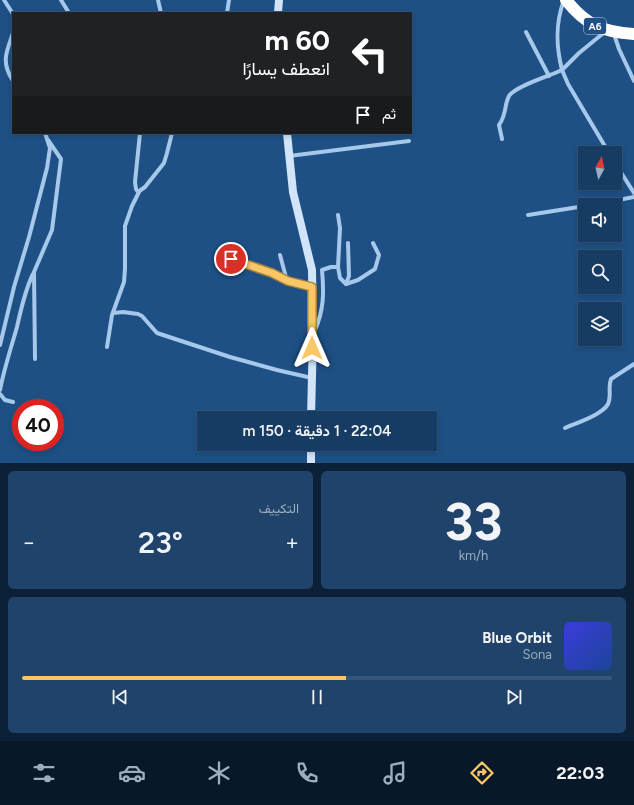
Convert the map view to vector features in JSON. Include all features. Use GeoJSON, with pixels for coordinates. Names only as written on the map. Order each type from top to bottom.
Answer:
{"type":"FeatureCollection","features":[{"type":"Feature","properties":{"kind":"highway","name":"A6"},"geometry":{"type":"LineString","coordinates":[[565,0],[585,20],[610,32],[634,34]]}},
{"type":"Feature","properties":{"kind":"street"},"geometry":{"type":"LineString","coordinates":[[4,0],[12,12]]}},
{"type":"Feature","properties":{"kind":"street"},"geometry":{"type":"LineString","coordinates":[[61,0],[68,12]]}},
{"type":"Feature","properties":{"kind":"street"},"geometry":{"type":"LineString","coordinates":[[158,0],[162,12]]}},
{"type":"Feature","properties":{"kind":"street"},"geometry":{"type":"LineString","coordinates":[[227,12],[229,0]]}},
{"type":"Feature","properties":{"kind":"street"},"geometry":{"type":"LineString","coordinates":[[278,12],[279,0]]}},
{"type":"Feature","properties":{"kind":"street"},"geometry":{"type":"LineString","coordinates":[[565,0],[558,18],[556,34],[562,70],[568,84],[605,146]]}},
{"type":"Feature","properties":{"kind":"street"},"geometry":{"type":"LineString","coordinates":[[526,32],[549,76]]}},
{"type":"Feature","properties":{"kind":"street"},"geometry":{"type":"LineString","coordinates":[[502,139],[499,125],[505,117],[508,97],[512,92],[562,70],[579,53],[610,32],[634,81]]}},
{"type":"Feature","properties":{"kind":"street"},"geometry":{"type":"LineString","coordinates":[[12,36],[5,57],[7,70],[12,79]]}},
{"type":"Feature","properties":{"kind":"street"},"geometry":{"type":"LineString","coordinates":[[0,345],[14,287],[47,168],[50,148],[45,134]]}},
{"type":"Feature","properties":{"kind":"street"},"geometry":{"type":"LineString","coordinates":[[140,134],[135,182],[137,191],[140,192]]}},
{"type":"Feature","properties":{"kind":"street"},"geometry":{"type":"LineString","coordinates":[[107,347],[108,330],[112,313],[124,282],[125,226],[132,206],[140,192],[164,163],[172,134]]}},
{"type":"Feature","properties":{"kind":"street"},"geometry":{"type":"LineString","coordinates":[[287,134],[288,156],[297,214],[312,270],[312,411]]}},
{"type":"Feature","properties":{"kind":"street"},"geometry":{"type":"LineString","coordinates":[[0,390],[2,376],[30,281],[52,230],[61,159],[48,140]]}},
{"type":"Feature","properties":{"kind":"street"},"geometry":{"type":"LineString","coordinates":[[288,156],[409,141]]}},
{"type":"Feature","properties":{"kind":"street"},"geometry":{"type":"LineString","coordinates":[[622,174],[634,193]]}},
{"type":"Feature","properties":{"kind":"street"},"geometry":{"type":"LineString","coordinates":[[622,199],[634,197]]}},
{"type":"Feature","properties":{"kind":"street"},"geometry":{"type":"LineString","coordinates":[[528,215],[578,207]]}},
{"type":"Feature","properties":{"kind":"street"},"geometry":{"type":"LineString","coordinates":[[338,215],[340,228],[338,267],[340,278],[346,284]]}},
{"type":"Feature","properties":{"kind":"street"},"geometry":{"type":"LineString","coordinates":[[346,284],[349,276],[348,243]]}},
{"type":"Feature","properties":{"kind":"street"},"geometry":{"type":"LineString","coordinates":[[346,284],[358,280],[375,269],[378,255],[372,243]]}},
{"type":"Feature","properties":{"kind":"street"},"geometry":{"type":"LineString","coordinates":[[280,255],[288,281]]}},
{"type":"Feature","properties":{"kind":"street"},"geometry":{"type":"LineString","coordinates":[[219,256],[272,273],[288,281],[312,287]]}},
{"type":"Feature","properties":{"kind":"street"},"geometry":{"type":"LineString","coordinates":[[313,334],[319,320],[324,296],[322,270],[331,267],[338,267]]}},
{"type":"Feature","properties":{"kind":"street"},"geometry":{"type":"LineString","coordinates":[[34,272],[36,359]]}},
{"type":"Feature","properties":{"kind":"street"},"geometry":{"type":"LineString","coordinates":[[112,313],[123,312],[138,314],[142,316],[157,333],[230,357],[312,378]]}},
{"type":"Feature","properties":{"kind":"street"},"geometry":{"type":"LineString","coordinates":[[565,428],[605,409],[610,401],[609,389],[611,379],[634,364]]}},
{"type":"Feature","properties":{"kind":"street"},"geometry":{"type":"LineString","coordinates":[[0,394],[5,400],[12,402]]}},
{"type":"Feature","properties":{"kind":"street"},"geometry":{"type":"LineString","coordinates":[[311,451],[311,463]]}},
{"type":"Feature","properties":{"kind":"route"},"geometry":{"type":"LineString","coordinates":[[231,259],[272,273],[288,281],[312,287],[312,348]]}}]}
